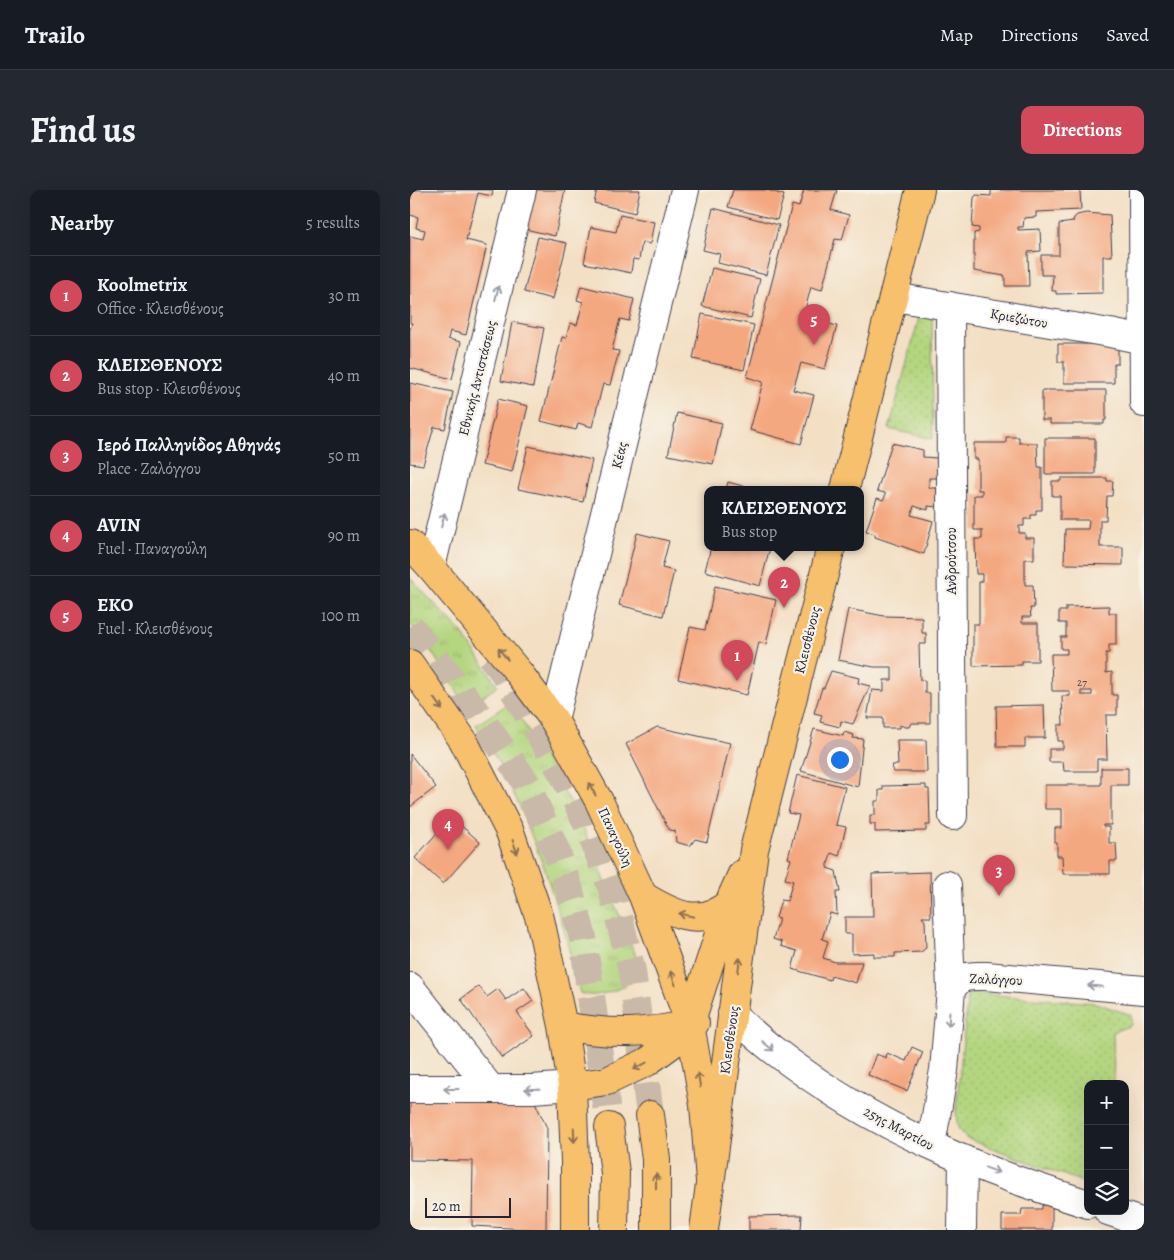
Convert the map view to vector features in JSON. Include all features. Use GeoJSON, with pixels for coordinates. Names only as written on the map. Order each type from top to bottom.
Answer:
{"type":"FeatureCollection","features":[{"type":"Feature","properties":{"kind":"main road"},"geometry":{"type":"LineString","coordinates":[[846,486],[920,190]]}},
{"type":"Feature","properties":{"kind":"main road","name":"Παναγούλη"},"geometry":{"type":"LineString","coordinates":[[410,544],[519,673],[554,720],[599,801],[643,896],[690,1024],[704,1105],[710,1181]]}},
{"type":"Feature","properties":{"kind":"main road","name":"Κλεισθένους"},"geometry":{"type":"LineString","coordinates":[[704,1230],[754,850],[830,551]]}},
{"type":"Feature","properties":{"kind":"main road"},"geometry":{"type":"LineString","coordinates":[[410,664],[463,740],[510,832],[540,919],[563,1026],[572,1086],[575,1230]]}},
{"type":"Feature","properties":{"kind":"main road","name":"Κλεισθένους"},"geometry":{"type":"LineString","coordinates":[[690,1024],[729,903],[754,850]]}},
{"type":"Feature","properties":{"kind":"main road"},"geometry":{"type":"LineString","coordinates":[[643,896],[668,910],[690,917],[709,915],[721,910],[729,903]]}},
{"type":"Feature","properties":{"kind":"main road"},"geometry":{"type":"LineString","coordinates":[[563,1026],[593,1031],[625,1033],[664,1029],[732,1014]]}},
{"type":"Feature","properties":{"kind":"main road"},"geometry":{"type":"LineString","coordinates":[[572,1086],[607,1081],[647,1062],[680,1038],[690,1024]]}},
{"type":"Feature","properties":{"kind":"main road"},"geometry":{"type":"LineString","coordinates":[[650,1115],[656,1159],[656,1230]]}},
{"type":"Feature","properties":{"kind":"main road"},"geometry":{"type":"LineString","coordinates":[[609,1127],[615,1173],[614,1230]]}},
{"type":"Feature","properties":{"kind":"street","name":"Εθνικής Αντιστάσεως"},"geometry":{"type":"LineString","coordinates":[[431,567],[522,190]]}},
{"type":"Feature","properties":{"kind":"street","name":"Κέας"},"geometry":{"type":"LineString","coordinates":[[554,720],[685,190]]}},
{"type":"Feature","properties":{"kind":"street"},"geometry":{"type":"LineString","coordinates":[[1143,190],[1144,403]]}},
{"type":"Feature","properties":{"kind":"street","name":"Κριεζώτου"},"geometry":{"type":"LineString","coordinates":[[894,297],[1144,340]]}},
{"type":"Feature","properties":{"kind":"street","name":"Ανδρούτσου"},"geometry":{"type":"LineString","coordinates":[[950,306],[953,816]]}},
{"type":"Feature","properties":{"kind":"street"},"geometry":{"type":"LineString","coordinates":[[947,885],[951,990]]}},
{"type":"Feature","properties":{"kind":"street","name":"Ζαλόγγου"},"geometry":{"type":"LineString","coordinates":[[930,1145],[944,1070],[951,990],[957,980],[969,976],[1144,990]]}},
{"type":"Feature","properties":{"kind":"street"},"geometry":{"type":"LineString","coordinates":[[410,987],[491,1089]]}},
{"type":"Feature","properties":{"kind":"street","name":"25ης Μαρτίου"},"geometry":{"type":"LineString","coordinates":[[732,1014],[770,1048],[807,1075],[884,1122],[963,1159],[1084,1203]]}},
{"type":"Feature","properties":{"kind":"street"},"geometry":{"type":"LineString","coordinates":[[410,1089],[572,1086]]}},
{"type":"Feature","properties":{"kind":"street"},"geometry":{"type":"LineString","coordinates":[[962,1230],[963,1159]]}},
{"type":"Feature","properties":{"kind":"street"},"geometry":{"type":"LineString","coordinates":[[1120,1215],[1144,1223]]}},
{"type":"Feature","properties":{"kind":"green space"},"geometry":{"type":"Polygon","coordinates":[[[921,310],[932,312],[933,439],[889,429],[921,310]]]}},
{"type":"Feature","properties":{"kind":"green space"},"geometry":{"type":"Polygon","coordinates":[[[410,578],[462,633],[498,686],[467,707],[424,640],[410,624],[410,578]]]}},
{"type":"Feature","properties":{"kind":"green space"},"geometry":{"type":"Polygon","coordinates":[[[511,702],[578,815],[640,966],[636,977],[624,986],[610,992],[594,995],[580,993],[563,926],[544,867],[520,807],[501,767],[476,725],[511,702]]]}},
{"type":"Feature","properties":{"kind":"green space"},"geometry":{"type":"Polygon","coordinates":[[[968,993],[1096,1003],[1131,1015],[1131,1025],[1113,1032],[1114,1080],[1084,1080],[1084,1182],[968,1139],[961,1133],[958,1126],[956,1110],[968,993]]]}},
{"type":"Feature","properties":{"kind":"building"},"geometry":{"type":"Polygon","coordinates":[[[413,190],[493,190],[492,196],[478,193],[466,240],[487,245],[466,335],[450,331],[448,339],[461,342],[452,379],[410,368],[410,330],[412,323],[410,323],[410,236],[423,239],[425,230],[416,228],[418,217],[410,215],[410,201],[413,190]]]}},
{"type":"Feature","properties":{"kind":"building"},"geometry":{"type":"Polygon","coordinates":[[[534,190],[565,190],[555,236],[525,229],[534,190]]]}},
{"type":"Feature","properties":{"kind":"building"},"geometry":{"type":"Polygon","coordinates":[[[597,190],[640,190],[635,213],[594,203],[597,190]]]}},
{"type":"Feature","properties":{"kind":"building"},"geometry":{"type":"Polygon","coordinates":[[[733,190],[767,190],[784,195],[777,220],[728,207],[733,190]]]}},
{"type":"Feature","properties":{"kind":"building"},"geometry":{"type":"Polygon","coordinates":[[[804,190],[837,190],[831,210],[849,215],[842,240],[835,239],[822,290],[811,287],[803,317],[837,326],[825,369],[801,363],[793,390],[814,395],[801,444],[750,430],[763,382],[747,377],[792,205],[799,207],[804,190]]]}},
{"type":"Feature","properties":{"kind":"building"},"geometry":{"type":"Polygon","coordinates":[[[991,190],[1080,190],[1081,210],[1036,212],[1036,217],[1024,218],[1023,227],[1018,227],[1018,230],[1040,229],[1041,251],[1028,252],[1029,286],[1005,286],[1005,276],[974,271],[974,233],[979,232],[979,228],[972,227],[974,198],[976,195],[991,196],[991,190]]]}},
{"type":"Feature","properties":{"kind":"building"},"geometry":{"type":"Polygon","coordinates":[[[713,208],[779,225],[766,275],[718,263],[720,254],[703,250],[713,208]]]}},
{"type":"Feature","properties":{"kind":"building"},"geometry":{"type":"Polygon","coordinates":[[[1086,213],[1110,215],[1112,256],[1103,256],[1103,293],[1056,294],[1056,291],[1052,291],[1053,275],[1041,275],[1041,255],[1059,255],[1059,224],[1073,222],[1077,215],[1086,213]]]}},
{"type":"Feature","properties":{"kind":"building"},"geometry":{"type":"Polygon","coordinates":[[[620,215],[654,222],[650,244],[642,242],[639,260],[633,259],[631,273],[584,263],[591,227],[616,232],[620,215]]]}},
{"type":"Feature","properties":{"kind":"building"},"geometry":{"type":"Polygon","coordinates":[[[538,237],[567,243],[553,299],[524,292],[538,237]]]}},
{"type":"Feature","properties":{"kind":"building"},"geometry":{"type":"Polygon","coordinates":[[[712,268],[760,279],[751,318],[702,306],[712,268]]]}},
{"type":"Feature","properties":{"kind":"building"},"geometry":{"type":"Polygon","coordinates":[[[581,286],[634,299],[629,321],[620,319],[612,350],[619,351],[610,385],[603,384],[592,427],[578,423],[576,430],[541,421],[562,337],[566,338],[570,323],[577,325],[583,302],[577,300],[581,286]]]}},
{"type":"Feature","properties":{"kind":"building"},"geometry":{"type":"Polygon","coordinates":[[[702,314],[754,325],[744,370],[693,359],[702,314]]]}},
{"type":"Feature","properties":{"kind":"building"},"geometry":{"type":"Polygon","coordinates":[[[512,322],[544,328],[533,387],[501,381],[512,322]]]}},
{"type":"Feature","properties":{"kind":"building"},"geometry":{"type":"Polygon","coordinates":[[[1058,344],[1118,344],[1118,364],[1114,364],[1114,383],[1064,383],[1064,362],[1058,362],[1058,344]]]}},
{"type":"Feature","properties":{"kind":"building"},"geometry":{"type":"Polygon","coordinates":[[[410,383],[453,392],[445,429],[434,427],[423,465],[410,463],[410,383]]]}},
{"type":"Feature","properties":{"kind":"building"},"geometry":{"type":"Polygon","coordinates":[[[1042,390],[1106,390],[1106,420],[1104,420],[1104,424],[1050,424],[1050,420],[1042,420],[1042,390]]]}},
{"type":"Feature","properties":{"kind":"building"},"geometry":{"type":"Polygon","coordinates":[[[498,399],[528,406],[512,472],[482,465],[498,399]]]}},
{"type":"Feature","properties":{"kind":"building"},"geometry":{"type":"Polygon","coordinates":[[[677,413],[722,423],[713,464],[668,455],[677,413]]]}},
{"type":"Feature","properties":{"kind":"building"},"geometry":{"type":"Polygon","coordinates":[[[1006,437],[1019,437],[1019,443],[1037,443],[1038,467],[1042,467],[1042,510],[1036,510],[1036,515],[1031,515],[1031,519],[1024,519],[1024,526],[1019,526],[1019,533],[1025,533],[1025,538],[1034,538],[1034,559],[1025,559],[1025,585],[1033,585],[1034,608],[1030,608],[1031,617],[1022,617],[1022,623],[1038,623],[1038,661],[1022,661],[1022,665],[973,666],[973,624],[979,624],[979,582],[982,582],[982,574],[976,574],[975,539],[982,539],[982,530],[974,530],[974,495],[982,495],[982,490],[978,490],[978,459],[974,459],[974,443],[1006,443],[1006,437]]]}},
{"type":"Feature","properties":{"kind":"building"},"geometry":{"type":"Polygon","coordinates":[[[1045,438],[1095,438],[1095,474],[1045,474],[1045,438]]]}},
{"type":"Feature","properties":{"kind":"building"},"geometry":{"type":"Polygon","coordinates":[[[892,443],[923,450],[923,457],[937,458],[937,478],[929,478],[929,488],[937,488],[937,507],[928,506],[928,510],[914,506],[911,515],[933,521],[924,554],[875,537],[875,534],[866,531],[877,498],[883,500],[885,497],[885,493],[877,491],[892,443]]]}},
{"type":"Feature","properties":{"kind":"building"},"geometry":{"type":"Polygon","coordinates":[[[528,446],[592,460],[583,502],[518,489],[528,446]]]}},
{"type":"Feature","properties":{"kind":"building"},"geometry":{"type":"Polygon","coordinates":[[[1061,478],[1107,478],[1107,481],[1113,481],[1112,496],[1107,496],[1106,520],[1100,520],[1100,547],[1123,547],[1123,565],[1064,564],[1065,529],[1088,529],[1089,520],[1060,520],[1060,496],[1052,496],[1052,481],[1061,481],[1061,478]]]}},
{"type":"Feature","properties":{"kind":"building"},"geometry":{"type":"Polygon","coordinates":[[[728,482],[743,486],[727,486],[728,482]]]}},
{"type":"Feature","properties":{"kind":"building"},"geometry":{"type":"Polygon","coordinates":[[[637,533],[669,541],[662,568],[674,571],[663,616],[619,605],[637,533]]]}},
{"type":"Feature","properties":{"kind":"building"},"geometry":{"type":"Polygon","coordinates":[[[710,551],[769,551],[760,586],[705,571],[710,551]]]}},
{"type":"Feature","properties":{"kind":"building"},"geometry":{"type":"Polygon","coordinates":[[[715,586],[776,600],[766,644],[759,642],[747,695],[678,679],[690,627],[705,630],[715,586]]]}},
{"type":"Feature","properties":{"kind":"building"},"geometry":{"type":"Polygon","coordinates":[[[1109,606],[1109,613],[1116,613],[1116,645],[1109,645],[1109,653],[1106,653],[1106,673],[1112,672],[1112,695],[1117,695],[1117,715],[1106,715],[1107,759],[1097,759],[1097,771],[1064,771],[1063,762],[1049,762],[1049,749],[1063,749],[1063,741],[1058,741],[1058,725],[1063,725],[1062,696],[1070,696],[1070,691],[1052,691],[1051,654],[1067,654],[1067,649],[1061,649],[1061,637],[1066,637],[1066,623],[1059,623],[1059,611],[1066,611],[1066,607],[1109,606]],[[1081,691],[1081,695],[1092,695],[1092,691],[1081,691]]]}},
{"type":"Feature","properties":{"kind":"building"},"geometry":{"type":"Polygon","coordinates":[[[848,609],[884,616],[922,617],[922,633],[926,633],[926,644],[919,644],[920,680],[925,681],[925,693],[930,693],[930,723],[911,723],[909,727],[900,725],[900,728],[883,728],[883,718],[867,718],[872,690],[884,691],[884,680],[892,680],[892,667],[874,667],[838,660],[848,609]]]}},
{"type":"Feature","properties":{"kind":"building"},"geometry":{"type":"Polygon","coordinates":[[[831,671],[859,678],[858,683],[870,686],[853,724],[841,721],[840,727],[820,722],[822,715],[814,713],[822,688],[824,688],[831,671]]]}},
{"type":"Feature","properties":{"kind":"building"},"geometry":{"type":"Polygon","coordinates":[[[1044,705],[1045,738],[1025,738],[1025,747],[997,747],[996,706],[1044,705]]]}},
{"type":"Feature","properties":{"kind":"building"},"geometry":{"type":"Polygon","coordinates":[[[657,727],[730,743],[707,842],[695,839],[690,846],[676,842],[675,831],[669,830],[626,744],[657,727]]]}},
{"type":"Feature","properties":{"kind":"building"},"geometry":{"type":"Polygon","coordinates":[[[814,729],[843,736],[844,732],[854,735],[853,738],[863,739],[858,787],[801,771],[814,729]]]}},
{"type":"Feature","properties":{"kind":"building"},"geometry":{"type":"Polygon","coordinates":[[[897,740],[926,740],[927,772],[893,772],[892,765],[898,765],[897,740]]]}},
{"type":"Feature","properties":{"kind":"building"},"geometry":{"type":"Polygon","coordinates":[[[410,754],[436,787],[410,807],[410,754]]]}},
{"type":"Feature","properties":{"kind":"building"},"geometry":{"type":"Polygon","coordinates":[[[1101,768],[1128,768],[1128,785],[1111,785],[1111,825],[1103,825],[1103,827],[1109,827],[1109,843],[1116,843],[1117,861],[1110,861],[1110,874],[1063,874],[1062,856],[1057,856],[1057,843],[1055,843],[1055,828],[1062,828],[1062,809],[1045,809],[1045,785],[1101,785],[1101,768]]]}},
{"type":"Feature","properties":{"kind":"building"},"geometry":{"type":"Polygon","coordinates":[[[797,775],[845,787],[836,825],[846,827],[839,856],[831,853],[827,868],[836,871],[840,892],[836,892],[837,915],[830,913],[822,939],[828,941],[823,958],[835,962],[862,962],[856,983],[831,976],[830,980],[792,969],[797,951],[781,946],[782,942],[773,939],[779,919],[776,918],[781,900],[787,901],[793,881],[785,879],[791,859],[788,858],[799,815],[788,813],[797,775]]]}},
{"type":"Feature","properties":{"kind":"building"},"geometry":{"type":"Polygon","coordinates":[[[926,785],[926,789],[929,789],[930,825],[926,825],[926,831],[875,832],[875,824],[870,824],[870,815],[875,815],[875,801],[879,801],[879,790],[883,790],[883,786],[926,785]]]}},
{"type":"Feature","properties":{"kind":"building"},"geometry":{"type":"Polygon","coordinates":[[[451,817],[480,842],[443,884],[415,858],[451,817]]]}},
{"type":"Feature","properties":{"kind":"building"},"geometry":{"type":"Polygon","coordinates":[[[930,872],[931,917],[922,917],[925,921],[926,948],[921,952],[895,953],[895,957],[874,957],[874,953],[852,954],[852,934],[845,934],[845,917],[873,917],[872,874],[930,872]]]}},
{"type":"Feature","properties":{"kind":"building"},"geometry":{"type":"Polygon","coordinates":[[[479,986],[487,997],[498,989],[506,1000],[524,988],[533,1001],[517,1012],[534,1036],[502,1058],[461,999],[479,986]]]}},
{"type":"Feature","properties":{"kind":"building"},"geometry":{"type":"Polygon","coordinates":[[[912,1047],[923,1052],[907,1091],[868,1075],[876,1054],[886,1058],[887,1053],[906,1061],[912,1047]]]}},
{"type":"Feature","properties":{"kind":"building"},"geometry":{"type":"Polygon","coordinates":[[[410,1097],[533,1098],[547,1128],[546,1230],[472,1226],[473,1161],[410,1160],[410,1097]]]}},
{"type":"Feature","properties":{"kind":"building"},"geometry":{"type":"Polygon","coordinates":[[[1042,1205],[1052,1205],[1052,1230],[1002,1230],[1002,1215],[1021,1215],[1022,1209],[1042,1209],[1042,1205]]]}},
{"type":"Feature","properties":{"kind":"building"},"geometry":{"type":"Polygon","coordinates":[[[802,1215],[801,1230],[749,1230],[749,1216],[802,1215]]]}},
{"type":"Feature","properties":{"kind":"tunnel"},"geometry":{"type":"LineString","coordinates":[[410,626],[463,694],[525,781],[557,853],[583,938],[609,1127]]}},
{"type":"Feature","properties":{"kind":"tunnel"},"geometry":{"type":"LineString","coordinates":[[490,656],[502,670],[565,778],[586,821],[612,889],[632,971],[650,1115]]}},
{"type":"Feature","properties":{"kind":"place","name":"EKO"},"geometry":{"type":"Point","coordinates":[814,345]}},
{"type":"Feature","properties":{"kind":"place","name":"ΚΛΕΙΣΘΕΝΟΥΣ"},"geometry":{"type":"Point","coordinates":[784,608]}},
{"type":"Feature","properties":{"kind":"place","name":"Koolmetrix"},"geometry":{"type":"Point","coordinates":[737,681]}},
{"type":"Feature","properties":{"kind":"place","name":"AVIN"},"geometry":{"type":"Point","coordinates":[448,850]}},
{"type":"Feature","properties":{"kind":"place","name":"Ιερό Παλληνίδος Αθηνάς"},"geometry":{"type":"Point","coordinates":[999,896]}}]}
